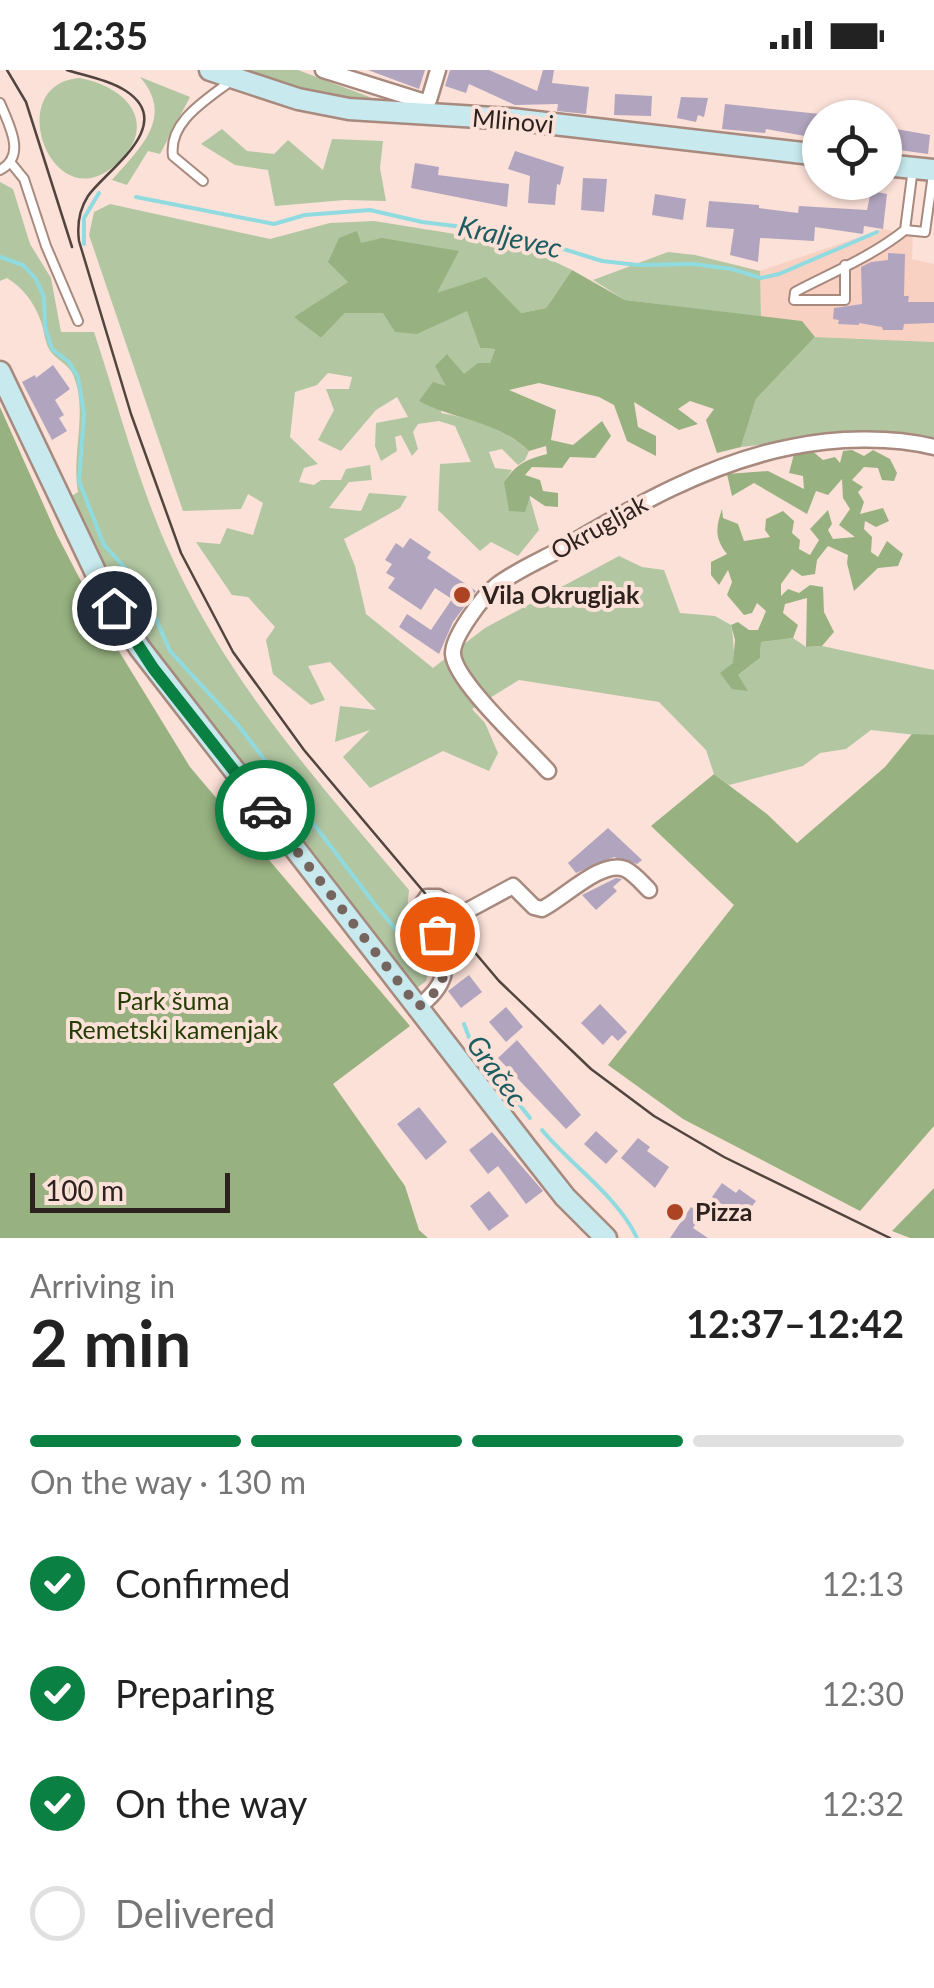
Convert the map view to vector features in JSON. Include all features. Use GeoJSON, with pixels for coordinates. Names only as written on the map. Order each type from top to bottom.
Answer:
{"type":"FeatureCollection","features":[{"type":"Feature","properties":{"kind":"main road","name":"Mlinovi"},"geometry":{"type":"LineString","coordinates":[[210,70],[298,100],[349,109],[511,119],[802,153]]}},
{"type":"Feature","properties":{"kind":"main road"},"geometry":{"type":"LineString","coordinates":[[902,167],[927,170]]}},
{"type":"Feature","properties":{"kind":"main road"},"geometry":{"type":"LineString","coordinates":[[0,372],[98,578],[132,638],[565,1196],[606,1238]]}},
{"type":"Feature","properties":{"kind":"street"},"geometry":{"type":"LineString","coordinates":[[323,70],[409,99],[429,100],[438,70]]}},
{"type":"Feature","properties":{"kind":"street","name":"Okrugljak"},"geometry":{"type":"LineString","coordinates":[[548,771],[466,683],[454,658],[452,650],[459,634],[497,585],[673,487],[776,450],[858,441],[934,447]]}},
{"type":"Feature","properties":{"kind":"street"},"geometry":{"type":"LineString","coordinates":[[418,1007],[440,989],[444,974],[438,936],[418,910],[427,898],[438,897],[463,912],[513,886],[534,907],[542,909],[614,866],[628,870],[648,890]]}},
{"type":"Feature","properties":{"kind":"lane"},"geometry":{"type":"LineString","coordinates":[[203,181],[173,156],[173,141],[188,116],[232,80]]}},
{"type":"Feature","properties":{"kind":"lane"},"geometry":{"type":"LineString","coordinates":[[0,103],[14,143],[11,163],[24,179],[46,246],[78,322]]}},
{"type":"Feature","properties":{"kind":"lane"},"geometry":{"type":"LineString","coordinates":[[0,170],[11,163]]}},
{"type":"Feature","properties":{"kind":"lane"},"geometry":{"type":"LineString","coordinates":[[906,230],[925,232],[927,170]]}},
{"type":"Feature","properties":{"kind":"lane"},"geometry":{"type":"LineString","coordinates":[[845,266],[845,300],[794,300],[795,292],[845,266],[874,254],[906,230],[927,170]]}},
{"type":"Feature","properties":{"kind":"shaded area"},"geometry":{"type":"Polygon","coordinates":[[[883,229],[913,235],[912,259],[934,264],[934,342],[815,337],[802,321],[761,317],[760,271],[883,229]]]}},
{"type":"Feature","properties":{"kind":"green space"},"geometry":{"type":"Polygon","coordinates":[[[226,70],[298,70],[388,104],[304,95],[226,70]]]}},
{"type":"Feature","properties":{"kind":"green space"},"geometry":{"type":"Polygon","coordinates":[[[140,77],[190,97],[160,154],[148,151],[127,185],[112,180],[142,144],[154,119],[150,92],[140,77]]]}},
{"type":"Feature","properties":{"kind":"green space"},"geometry":{"type":"Polygon","coordinates":[[[79,78],[113,90],[133,111],[137,124],[127,152],[113,167],[91,178],[71,176],[55,163],[44,144],[40,123],[43,102],[56,86],[79,78]]]}},
{"type":"Feature","properties":{"kind":"green space"},"geometry":{"type":"Polygon","coordinates":[[[222,129],[247,151],[274,154],[288,140],[323,170],[332,139],[383,141],[380,168],[386,201],[275,206],[268,170],[235,165],[201,144],[222,129]]]}},
{"type":"Feature","properties":{"kind":"green space"},"geometry":{"type":"Polygon","coordinates":[[[0,182],[13,189],[30,244],[51,278],[61,332],[94,332],[151,507],[197,608],[280,734],[409,890],[407,913],[431,965],[426,981],[417,988],[156,651],[125,604],[72,496],[78,492],[80,420],[74,377],[49,349],[27,296],[7,278],[0,281],[0,182]]]}},
{"type":"Feature","properties":{"kind":"green space"},"geometry":{"type":"Polygon","coordinates":[[[110,204],[270,239],[330,223],[374,221],[518,244],[572,270],[546,308],[521,313],[436,294],[458,252],[348,282],[295,317],[321,338],[345,313],[467,310],[480,348],[495,349],[490,363],[464,375],[448,355],[441,413],[488,426],[529,451],[518,465],[502,449],[489,452],[495,468],[512,470],[504,482],[529,495],[539,530],[518,556],[491,542],[480,551],[438,510],[440,464],[471,462],[455,426],[439,421],[418,424],[413,432],[418,449],[412,456],[401,435],[395,437],[397,451],[381,461],[375,446],[376,423],[408,417],[397,397],[376,410],[341,451],[318,440],[334,410],[326,389],[349,389],[352,377],[328,373],[317,385],[295,392],[290,437],[318,464],[304,468],[299,482],[314,485],[321,480],[341,480],[346,469],[370,465],[372,480],[349,482],[329,508],[361,511],[369,493],[407,496],[400,508],[344,539],[366,614],[433,668],[485,628],[619,556],[642,567],[664,570],[680,613],[715,616],[731,625],[738,675],[760,658],[761,642],[793,638],[806,647],[822,646],[934,670],[934,737],[871,730],[846,749],[820,753],[803,766],[729,785],[714,774],[706,750],[659,702],[519,680],[472,709],[485,723],[498,753],[489,771],[443,751],[370,788],[343,757],[370,730],[335,742],[340,706],[376,710],[330,662],[308,666],[325,700],[311,705],[273,674],[266,640],[275,627],[248,597],[232,595],[196,542],[220,544],[227,528],[253,535],[263,503],[248,494],[241,509],[183,511],[89,235],[94,212],[110,204]]]}},
{"type":"Feature","properties":{"kind":"green space"},"geometry":{"type":"Polygon","coordinates":[[[357,231],[361,243],[382,238],[459,251],[437,293],[486,277],[521,313],[546,308],[572,270],[625,300],[802,321],[815,337],[756,399],[741,447],[717,453],[706,420],[714,409],[690,401],[678,409],[698,424],[679,430],[634,402],[638,427],[656,436],[656,456],[627,441],[614,405],[599,397],[539,383],[509,390],[556,410],[551,440],[573,445],[602,421],[611,436],[595,458],[570,457],[562,468],[532,467],[525,475],[540,480],[543,491],[558,493],[558,507],[545,506],[530,496],[525,512],[509,511],[504,482],[523,463],[547,454],[546,446],[529,451],[490,427],[419,401],[433,382],[446,386],[435,366],[447,354],[464,374],[478,363],[490,363],[495,349],[480,348],[467,311],[417,334],[395,332],[383,313],[345,313],[321,338],[294,317],[348,282],[328,262],[339,238],[357,231]]]}},
{"type":"Feature","properties":{"kind":"green space"},"geometry":{"type":"Polygon","coordinates":[[[668,252],[760,271],[761,317],[625,300],[593,280],[668,252]]]}},
{"type":"Feature","properties":{"kind":"green space"},"geometry":{"type":"Polygon","coordinates":[[[815,337],[934,342],[934,442],[852,435],[741,447],[756,399],[815,337]]]}},
{"type":"Feature","properties":{"kind":"green space","name":"Park šuma Remetski kamenjak"},"geometry":{"type":"Polygon","coordinates":[[[0,407],[57,535],[109,635],[190,767],[410,1026],[333,1084],[405,1186],[419,1230],[428,1238],[0,1238],[0,407]]]}},
{"type":"Feature","properties":{"kind":"green space"},"geometry":{"type":"Polygon","coordinates":[[[811,450],[823,460],[835,457],[840,463],[843,451],[852,450],[864,456],[873,450],[890,459],[897,473],[894,481],[882,480],[878,468],[864,467],[852,480],[863,487],[858,492],[864,502],[860,514],[883,508],[889,521],[876,527],[865,521],[864,529],[872,537],[871,552],[878,557],[887,541],[903,554],[898,566],[878,568],[854,591],[848,555],[828,546],[817,560],[815,574],[802,576],[792,569],[781,584],[781,596],[788,589],[799,593],[810,585],[823,587],[824,612],[834,632],[822,646],[806,647],[807,598],[785,604],[783,613],[798,625],[793,638],[761,642],[760,658],[738,675],[748,691],[732,689],[720,673],[733,663],[735,640],[731,625],[738,622],[749,630],[758,630],[766,611],[757,603],[752,613],[744,615],[727,595],[732,582],[728,570],[719,585],[711,575],[711,562],[727,554],[717,532],[722,509],[723,518],[738,524],[744,541],[770,537],[765,530],[766,519],[783,511],[794,521],[792,533],[800,540],[799,549],[810,555],[819,540],[810,529],[828,510],[832,524],[828,530],[833,539],[855,537],[839,525],[850,509],[843,498],[842,479],[828,495],[816,491],[807,514],[754,483],[732,496],[727,474],[768,471],[804,489],[803,476],[789,473],[794,454],[811,450]]]}},
{"type":"Feature","properties":{"kind":"green space"},"geometry":{"type":"Polygon","coordinates":[[[912,734],[934,735],[934,1126],[860,1211],[683,1119],[608,1065],[734,905],[651,826],[714,774],[767,814],[797,843],[885,767],[912,734]]]}},
{"type":"Feature","properties":{"kind":"green space"},"geometry":{"type":"Polygon","coordinates":[[[934,1188],[934,1238],[910,1238],[892,1231],[934,1188]]]}},
{"type":"Feature","properties":{"kind":"building"},"geometry":{"type":"Polygon","coordinates":[[[368,70],[425,70],[419,89],[368,70]]]}},
{"type":"Feature","properties":{"kind":"building"},"geometry":{"type":"Polygon","coordinates":[[[450,70],[489,70],[537,91],[543,70],[554,70],[552,83],[589,87],[586,114],[557,111],[558,104],[515,105],[469,84],[466,93],[445,86],[450,70]]]}},
{"type":"Feature","properties":{"kind":"building"},"geometry":{"type":"Polygon","coordinates":[[[615,94],[652,96],[651,116],[614,115],[615,94]]]}},
{"type":"Feature","properties":{"kind":"building"},"geometry":{"type":"Polygon","coordinates":[[[681,97],[708,98],[704,117],[698,115],[696,122],[677,118],[681,97]]]}},
{"type":"Feature","properties":{"kind":"building"},"geometry":{"type":"Polygon","coordinates":[[[725,104],[802,112],[802,135],[766,129],[765,133],[722,129],[725,104]]]}},
{"type":"Feature","properties":{"kind":"building"},"geometry":{"type":"Polygon","coordinates":[[[902,130],[930,135],[928,154],[902,150],[902,130]]]}},
{"type":"Feature","properties":{"kind":"building"},"geometry":{"type":"Polygon","coordinates":[[[515,151],[564,167],[555,205],[528,203],[530,176],[508,169],[515,151]]]}},
{"type":"Feature","properties":{"kind":"building"},"geometry":{"type":"Polygon","coordinates":[[[415,163],[439,167],[438,175],[509,184],[507,207],[411,188],[415,163]]]}},
{"type":"Feature","properties":{"kind":"building"},"geometry":{"type":"Polygon","coordinates":[[[583,178],[607,179],[604,212],[581,210],[583,178]]]}},
{"type":"Feature","properties":{"kind":"building"},"geometry":{"type":"Polygon","coordinates":[[[655,194],[686,199],[683,220],[652,215],[655,194]]]}},
{"type":"Feature","properties":{"kind":"building"},"geometry":{"type":"Polygon","coordinates":[[[869,200],[886,200],[883,229],[864,226],[863,234],[815,227],[814,241],[760,238],[758,262],[730,255],[734,229],[706,227],[709,201],[798,213],[799,206],[867,210],[869,200]]]}},
{"type":"Feature","properties":{"kind":"building"},"geometry":{"type":"Polygon","coordinates":[[[888,253],[905,254],[904,296],[909,296],[908,302],[934,302],[934,323],[904,324],[903,330],[838,324],[839,320],[833,319],[834,308],[862,304],[861,267],[888,260],[888,253]]]}},
{"type":"Feature","properties":{"kind":"building"},"geometry":{"type":"Polygon","coordinates":[[[53,365],[70,389],[55,400],[67,431],[52,440],[22,382],[35,375],[36,378],[53,365]]]}},
{"type":"Feature","properties":{"kind":"building","name":"Vila Okrugljak"},"geometry":{"type":"Polygon","coordinates":[[[410,538],[431,552],[427,558],[476,591],[453,622],[439,654],[399,627],[407,614],[431,630],[452,599],[435,588],[421,610],[388,588],[395,578],[386,573],[392,564],[385,560],[396,543],[403,548],[410,538]]]}},
{"type":"Feature","properties":{"kind":"building"},"geometry":{"type":"Polygon","coordinates":[[[608,828],[642,860],[637,864],[614,857],[576,873],[568,863],[608,828]]]}},
{"type":"Feature","properties":{"kind":"building"},"geometry":{"type":"Polygon","coordinates":[[[616,878],[622,879],[613,887],[617,891],[596,910],[582,895],[616,878]]]}},
{"type":"Feature","properties":{"kind":"building"},"geometry":{"type":"Polygon","coordinates":[[[469,975],[482,992],[461,1008],[448,991],[469,975]]]}},
{"type":"Feature","properties":{"kind":"building"},"geometry":{"type":"Polygon","coordinates":[[[600,1004],[627,1032],[618,1041],[612,1035],[603,1045],[581,1023],[600,1004]]]}},
{"type":"Feature","properties":{"kind":"building"},"geometry":{"type":"Polygon","coordinates":[[[506,1007],[523,1027],[506,1042],[489,1022],[506,1007]]]}},
{"type":"Feature","properties":{"kind":"building"},"geometry":{"type":"Polygon","coordinates":[[[517,1040],[581,1115],[566,1129],[498,1058],[517,1040]]]}},
{"type":"Feature","properties":{"kind":"building"},"geometry":{"type":"Polygon","coordinates":[[[419,1107],[447,1142],[426,1160],[397,1124],[419,1107]]]}},
{"type":"Feature","properties":{"kind":"building"},"geometry":{"type":"Polygon","coordinates":[[[596,1131],[618,1151],[606,1164],[584,1144],[596,1131]]]}},
{"type":"Feature","properties":{"kind":"building"},"geometry":{"type":"Polygon","coordinates":[[[492,1132],[543,1191],[526,1204],[498,1166],[488,1174],[469,1150],[492,1132]]]}},
{"type":"Feature","properties":{"kind":"building"},"geometry":{"type":"Polygon","coordinates":[[[638,1138],[650,1147],[647,1151],[669,1167],[655,1188],[621,1158],[638,1138]]]}},
{"type":"Feature","properties":{"kind":"building"},"geometry":{"type":"Polygon","coordinates":[[[722,1183],[756,1201],[742,1219],[712,1197],[722,1183]]]}},
{"type":"Feature","properties":{"kind":"building"},"geometry":{"type":"Polygon","coordinates":[[[489,1191],[509,1216],[489,1231],[470,1206],[489,1191]]]}},
{"type":"Feature","properties":{"kind":"building"},"geometry":{"type":"Polygon","coordinates":[[[691,1207],[702,1214],[693,1228],[708,1238],[670,1238],[691,1207]]]}},
{"type":"Feature","properties":{"kind":"waterway"},"geometry":{"type":"LineString","coordinates":[[84,244],[84,218],[99,193]]}},
{"type":"Feature","properties":{"kind":"waterway","name":"Kraljevec"},"geometry":{"type":"LineString","coordinates":[[136,197],[274,224],[305,215],[370,210],[422,222],[512,233],[602,261],[693,264],[761,278],[877,232]]}},
{"type":"Feature","properties":{"kind":"waterway","name":"Gračec"},"geometry":{"type":"LineString","coordinates":[[0,257],[23,265],[36,279],[44,297],[45,327],[52,349],[69,362],[78,377],[84,414],[79,481],[104,545],[141,585],[170,651],[238,725],[377,907],[432,972]]}},
{"type":"Feature","properties":{"kind":"waterway","name":"Gračec"},"geometry":{"type":"LineString","coordinates":[[464,1024],[472,1045],[530,1118]]}},
{"type":"Feature","properties":{"kind":"waterway","name":"Gračec"},"geometry":{"type":"LineString","coordinates":[[542,1130],[607,1195],[637,1238]]}},
{"type":"Feature","properties":{"kind":"tram line"},"geometry":{"type":"LineString","coordinates":[[7,70],[26,102],[72,247]]}},
{"type":"Feature","properties":{"kind":"tram line"},"geometry":{"type":"LineString","coordinates":[[67,70],[126,91],[140,104],[144,118],[133,147],[85,201],[79,218],[79,241],[131,414],[181,553],[233,652],[304,750],[499,981],[591,1069],[654,1116],[724,1157],[890,1238]]}},
{"type":"Feature","properties":{"kind":"way so far"},"geometry":{"type":"LineString","coordinates":[[265,810],[418,1007],[443,983],[437,934]]}},
{"type":"Feature","properties":{"kind":"place","name":"Vila Okrugljak"},"geometry":{"type":"Point","coordinates":[462,595]}},
{"type":"Feature","properties":{"kind":"place","name":"Pizza"},"geometry":{"type":"Point","coordinates":[675,1212]}},
{"type":"Feature","properties":{"kind":"route"},"geometry":{"type":"LineString","coordinates":[[114,608],[153,668],[265,810]]}}]}
